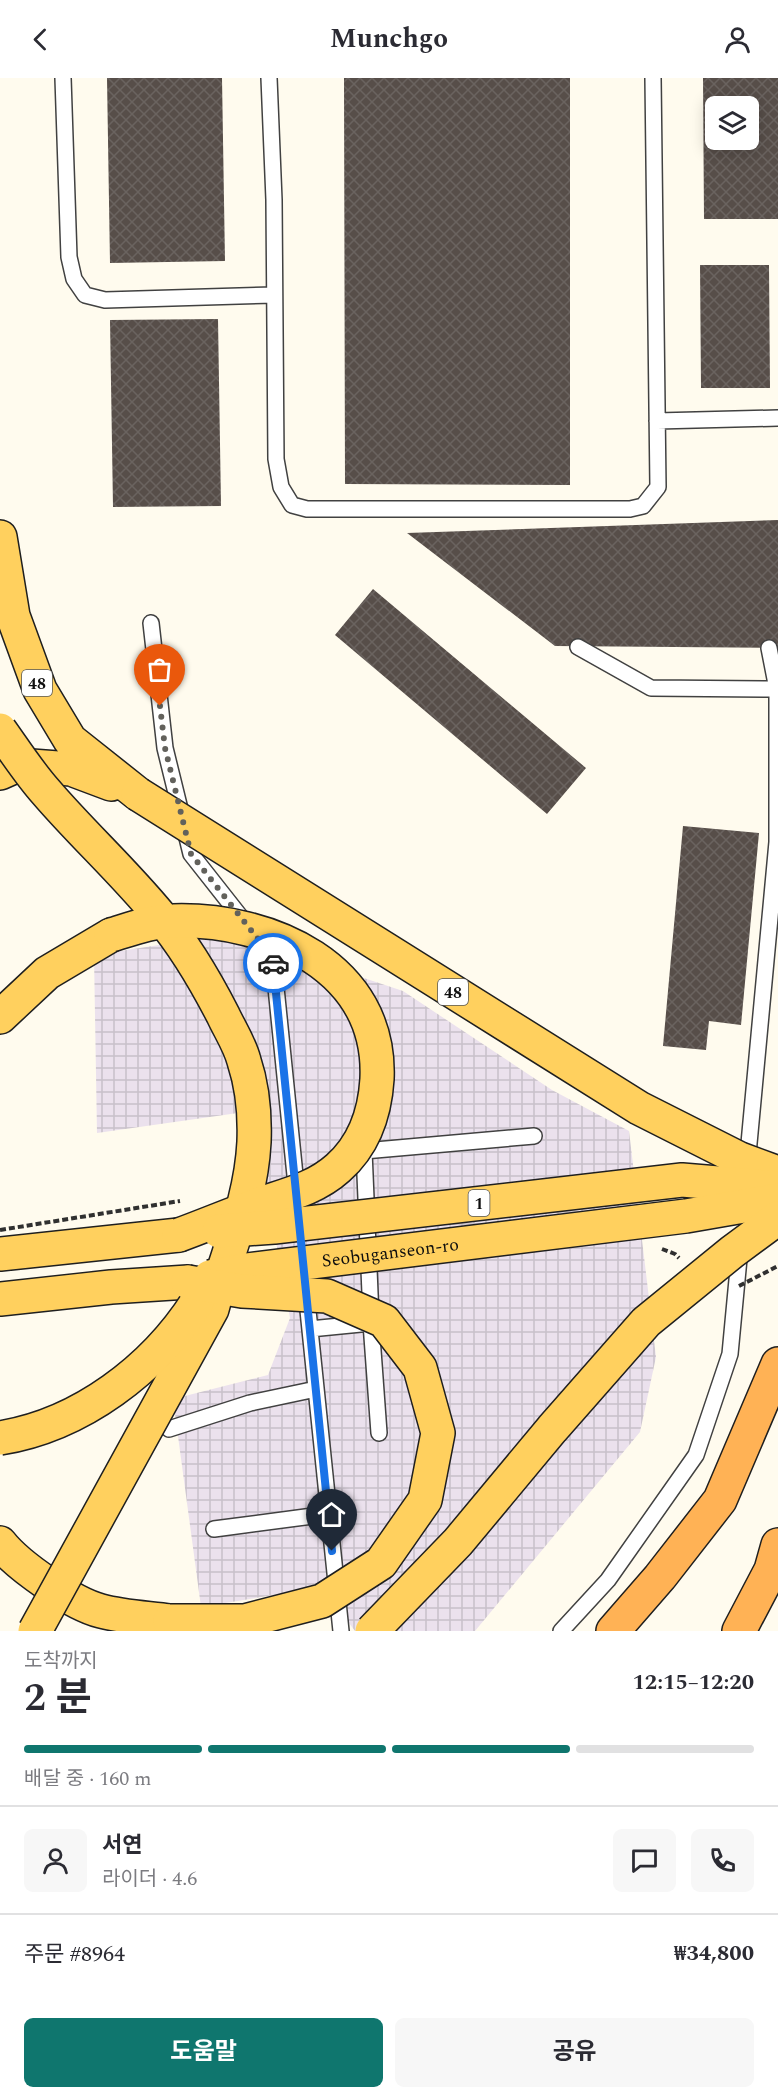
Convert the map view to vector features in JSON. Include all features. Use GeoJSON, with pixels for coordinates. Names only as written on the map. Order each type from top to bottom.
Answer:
{"type":"FeatureCollection","features":[{"type":"Feature","properties":{"kind":"highway"},"geometry":{"type":"LineString","coordinates":[[613,1631],[660,1577],[720,1500],[778,1364]]}},
{"type":"Feature","properties":{"kind":"highway"},"geometry":{"type":"LineString","coordinates":[[740,1631],[771,1570],[778,1545]]}},
{"type":"Feature","properties":{"kind":"main road","name":"48"},"geometry":{"type":"LineString","coordinates":[[0,537],[13,616],[40,690],[70,740],[138,794],[639,1108],[740,1159],[778,1173]]}},
{"type":"Feature","properties":{"kind":"main road"},"geometry":{"type":"LineString","coordinates":[[0,730],[45,791],[160,915],[182,944],[207,984],[244,1059],[251,1097],[253,1130],[250,1177],[243,1213],[212,1308],[35,1631]]}},
{"type":"Feature","properties":{"kind":"main road"},"geometry":{"type":"LineString","coordinates":[[0,773],[18,765],[71,769],[138,794]]}},
{"type":"Feature","properties":{"kind":"main road"},"geometry":{"type":"LineString","coordinates":[[0,1017],[47,973],[111,935],[171,921],[196,921],[247,928],[277,939],[304,950],[326,965],[348,986],[364,1012],[375,1040],[377,1066],[371,1119],[358,1144],[340,1167],[296,1193],[179,1235]]}},
{"type":"Feature","properties":{"kind":"main road","name":"1"},"geometry":{"type":"LineString","coordinates":[[0,1254],[274,1227],[682,1180],[778,1188]]}},
{"type":"Feature","properties":{"kind":"main road","name":"Seobuganseon-ro"},"geometry":{"type":"LineString","coordinates":[[0,1299],[111,1287],[188,1282],[239,1270],[686,1216],[778,1200]]}},
{"type":"Feature","properties":{"kind":"main road"},"geometry":{"type":"LineString","coordinates":[[372,1631],[458,1542],[552,1429],[646,1322],[778,1218]]}},
{"type":"Feature","properties":{"kind":"main road"},"geometry":{"type":"LineString","coordinates":[[0,1438],[55,1421],[102,1397],[128,1379],[152,1358],[185,1321],[199,1299],[221,1276]]}},
{"type":"Feature","properties":{"kind":"main road"},"geometry":{"type":"LineString","coordinates":[[0,1544],[66,1596],[99,1611],[170,1622],[245,1621],[322,1601],[381,1563],[425,1500],[438,1433],[420,1368],[384,1321],[327,1296],[242,1291],[188,1282]]}},
{"type":"Feature","properties":{"kind":"lane"},"geometry":{"type":"LineString","coordinates":[[63,78],[69,257],[74,279],[85,295],[105,300],[274,295]]}},
{"type":"Feature","properties":{"kind":"lane"},"geometry":{"type":"LineString","coordinates":[[269,78],[274,201],[276,459],[281,488],[292,505],[307,509],[643,506],[658,487],[653,78]]}},
{"type":"Feature","properties":{"kind":"lane"},"geometry":{"type":"LineString","coordinates":[[657,421],[778,418]]}},
{"type":"Feature","properties":{"kind":"lane"},"geometry":{"type":"LineString","coordinates":[[151,623],[165,748],[191,854],[273,958],[341,1631]]}},
{"type":"Feature","properties":{"kind":"lane"},"geometry":{"type":"LineString","coordinates":[[578,646],[651,688],[777,689]]}},
{"type":"Feature","properties":{"kind":"lane"},"geometry":{"type":"LineString","coordinates":[[561,1631],[608,1580],[696,1455],[730,1354],[777,842],[777,689],[769,648]]}},
{"type":"Feature","properties":{"kind":"lane"},"geometry":{"type":"LineString","coordinates":[[379,1433],[371,1323],[364,1151],[534,1136]]}},
{"type":"Feature","properties":{"kind":"lane"},"geometry":{"type":"LineString","coordinates":[[367,1228],[548,1207]]}},
{"type":"Feature","properties":{"kind":"lane"},"geometry":{"type":"LineString","coordinates":[[310,1329],[371,1323]]}},
{"type":"Feature","properties":{"kind":"lane"},"geometry":{"type":"LineString","coordinates":[[169,1430],[250,1403],[316,1389]]}},
{"type":"Feature","properties":{"kind":"lane"},"geometry":{"type":"LineString","coordinates":[[214,1529],[328,1514]]}},
{"type":"Feature","properties":{"kind":"path"},"geometry":{"type":"LineString","coordinates":[[0,1230],[184,1201]]}},
{"type":"Feature","properties":{"kind":"path"},"geometry":{"type":"LineString","coordinates":[[650,1251],[662,1249],[675,1254],[680,1260]]}},
{"type":"Feature","properties":{"kind":"path"},"geometry":{"type":"LineString","coordinates":[[737,1287],[778,1266]]}},
{"type":"Feature","properties":{"kind":"shaded area"},"geometry":{"type":"Polygon","coordinates":[[[231,934],[403,991],[552,1090],[629,1131],[656,1357],[640,1432],[475,1631],[355,1631],[322,1587],[201,1607],[173,1399],[268,1375],[290,1318],[252,1111],[97,1133],[94,955],[231,934]]]}},
{"type":"Feature","properties":{"kind":"building"},"geometry":{"type":"Polygon","coordinates":[[[107,78],[222,78],[225,261],[110,263],[107,78]]]}},
{"type":"Feature","properties":{"kind":"building"},"geometry":{"type":"Polygon","coordinates":[[[344,78],[570,78],[570,485],[345,484],[344,78]]]}},
{"type":"Feature","properties":{"kind":"building"},"geometry":{"type":"Polygon","coordinates":[[[703,78],[778,78],[778,219],[704,219],[703,78]]]}},
{"type":"Feature","properties":{"kind":"building"},"geometry":{"type":"Polygon","coordinates":[[[700,265],[769,265],[770,388],[701,388],[700,265]]]}},
{"type":"Feature","properties":{"kind":"building"},"geometry":{"type":"Polygon","coordinates":[[[218,319],[221,506],[113,507],[110,320],[218,319]]]}},
{"type":"Feature","properties":{"kind":"building"},"geometry":{"type":"Polygon","coordinates":[[[778,520],[778,648],[555,646],[407,533],[778,520]]]}},
{"type":"Feature","properties":{"kind":"building"},"geometry":{"type":"Polygon","coordinates":[[[373,589],[586,768],[547,814],[335,635],[373,589]]]}},
{"type":"Feature","properties":{"kind":"building"},"geometry":{"type":"Polygon","coordinates":[[[683,826],[759,833],[741,1025],[709,1021],[706,1050],[663,1046],[683,826]]]}},
{"type":"Feature","properties":{"kind":"way so far"},"geometry":{"type":"LineString","coordinates":[[160,706],[165,748],[191,854],[273,958],[273,963]]}},
{"type":"Feature","properties":{"kind":"route"},"geometry":{"type":"LineString","coordinates":[[273,963],[332,1551]]}}]}
